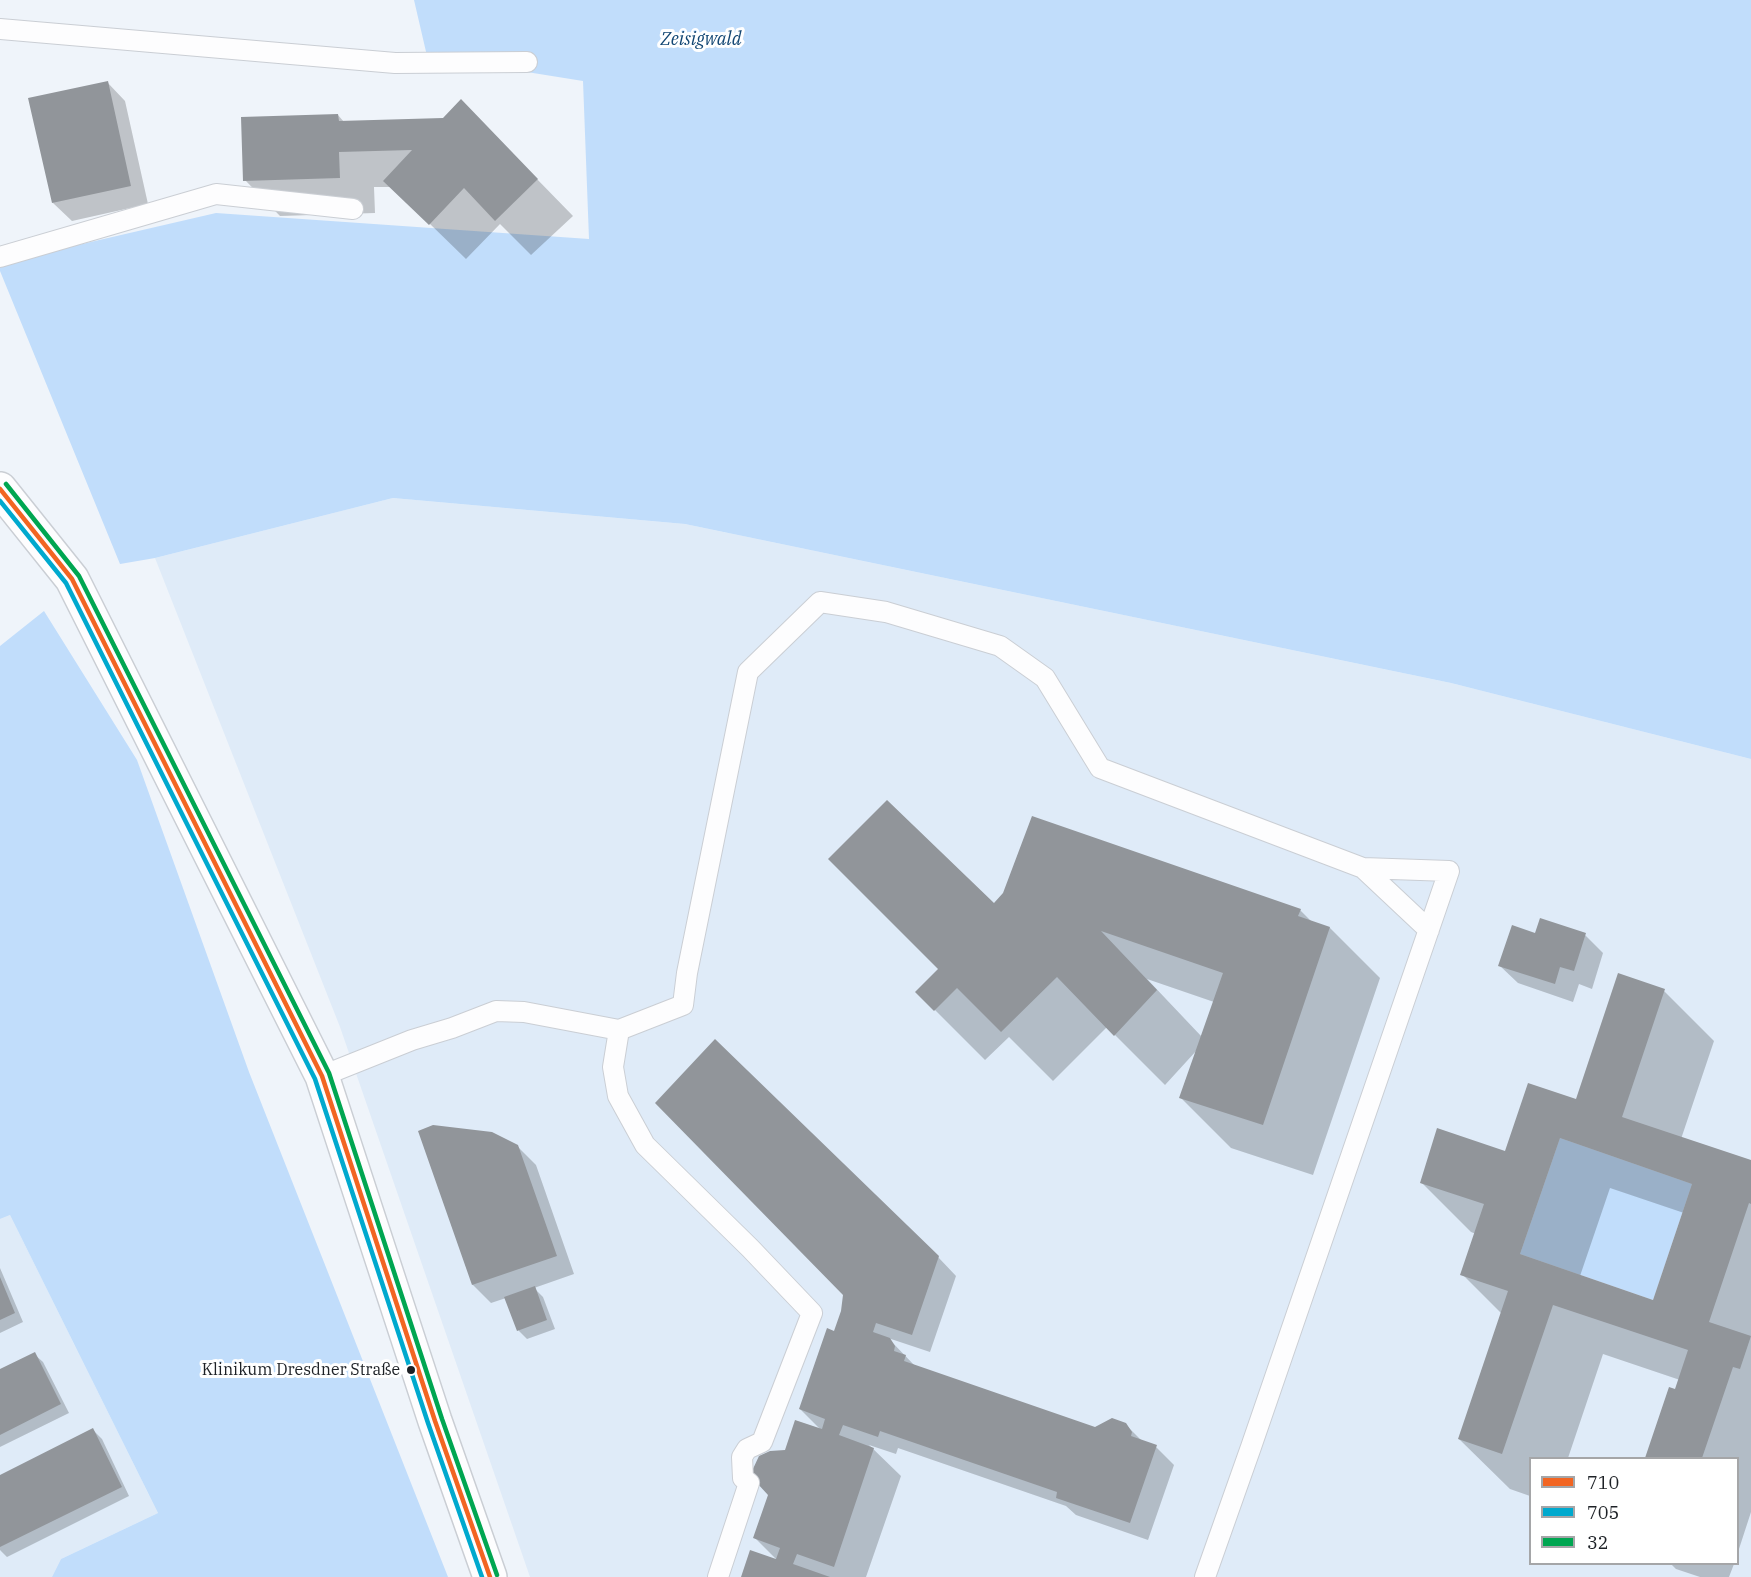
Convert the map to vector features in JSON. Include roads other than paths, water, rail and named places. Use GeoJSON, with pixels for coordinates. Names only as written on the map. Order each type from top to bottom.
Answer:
{"type":"FeatureCollection","features":[{"type":"Feature","properties":{"kind":"main road"},"geometry":{"type":"LineString","coordinates":[[0,489],[72,579],[322,1076],[489,1577]]}},
{"type":"Feature","properties":{"kind":"lane"},"geometry":{"type":"LineString","coordinates":[[0,29],[395,63],[527,62]]}},
{"type":"Feature","properties":{"kind":"lane"},"geometry":{"type":"LineString","coordinates":[[0,256],[216,194],[353,209]]}},
{"type":"Feature","properties":{"kind":"lane"},"geometry":{"type":"LineString","coordinates":[[322,1076],[412,1040],[496,1011],[524,1012],[619,1030],[683,1005],[687,973],[748,672],[820,602],[886,612],[1000,646],[1045,678],[1100,768],[1363,868],[1449,871],[1205,1577]]}},
{"type":"Feature","properties":{"kind":"lane"},"geometry":{"type":"LineString","coordinates":[[1363,868],[1430,930]]}},
{"type":"Feature","properties":{"kind":"lane"},"geometry":{"type":"LineString","coordinates":[[619,1030],[613,1067],[618,1096],[645,1145],[812,1312],[762,1442],[747,1449],[742,1457],[743,1478],[749,1483],[718,1577]]}},
{"type":"Feature","properties":{"kind":"place","name":"Klinikum Dresdner Straße"},"geometry":{"type":"Point","coordinates":[411,1370]}},
{"type":"Feature","properties":{"kind":"park label","name":"Zeisigwald"},"geometry":{"type":"Point","coordinates":[701,40]}}]}
